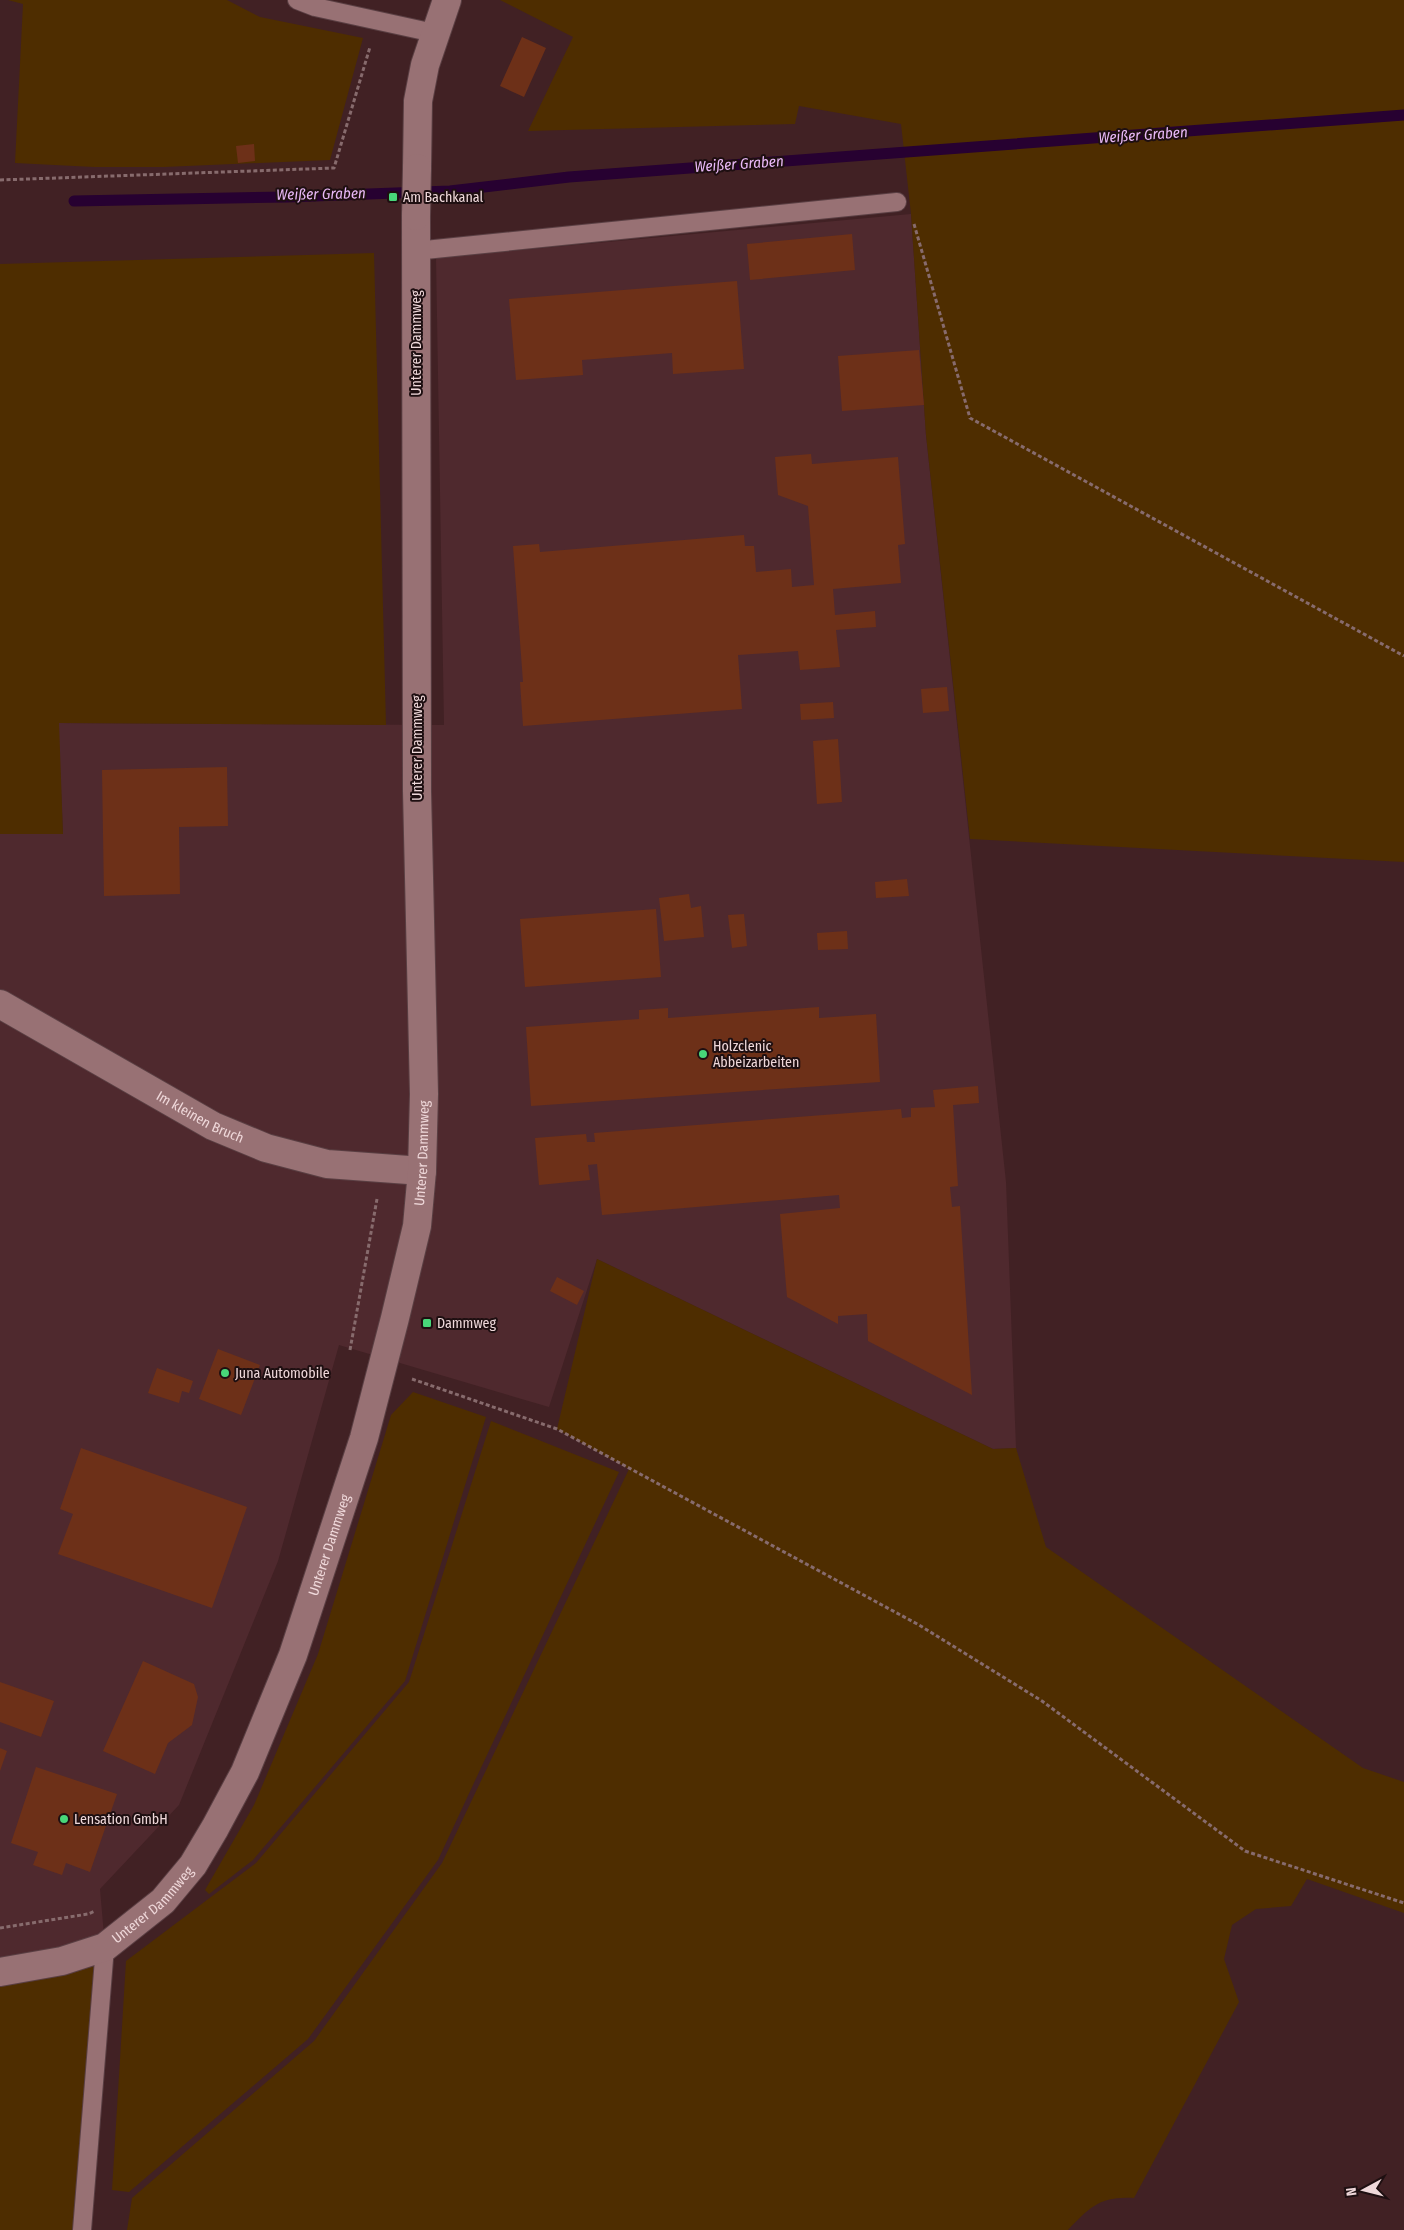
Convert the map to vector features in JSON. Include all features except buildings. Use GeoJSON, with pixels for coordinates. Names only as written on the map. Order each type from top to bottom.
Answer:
{"type":"FeatureCollection","features":[{"type":"Feature","properties":{"kind":"street","name":"Unterer Dammweg"},"geometry":{"type":"LineString","coordinates":[[105,1947],[163,1901],[193,1864],[245,1772],[296,1646],[339,1518],[381,1371],[416,1226],[422,1171],[424,1094],[417,791],[416,216],[418,101],[434,33],[447,0]]}},
{"type":"Feature","properties":{"kind":"street","name":"Im kleinen Bruch"},"geometry":{"type":"LineString","coordinates":[[0,1004],[213,1126],[266,1148],[327,1164],[422,1171]]}},
{"type":"Feature","properties":{"kind":"street"},"geometry":{"type":"LineString","coordinates":[[0,1972],[62,1961],[105,1947]]}},
{"type":"Feature","properties":{"kind":"lane"},"geometry":{"type":"LineString","coordinates":[[297,0],[315,7],[434,33]]}},
{"type":"Feature","properties":{"kind":"lane"},"geometry":{"type":"LineString","coordinates":[[416,251],[897,202]]}},
{"type":"Feature","properties":{"kind":"lane","name":"Unterer Dammweg"},"geometry":{"type":"LineString","coordinates":[[82,2230],[105,1947]]}},
{"type":"Feature","properties":{"kind":"path"},"geometry":{"type":"LineString","coordinates":[[0,180],[334,168],[378,20]]}},
{"type":"Feature","properties":{"kind":"path"},"geometry":{"type":"LineString","coordinates":[[897,202],[909,200],[911,214],[970,418],[1404,656]]}},
{"type":"Feature","properties":{"kind":"path"},"geometry":{"type":"LineString","coordinates":[[381,1371],[421,1382],[557,1429],[936,1635],[1042,1701],[1245,1851],[1404,1904]]}},
{"type":"Feature","properties":{"kind":"path"},"geometry":{"type":"LineString","coordinates":[[0,1928],[88,1914],[103,1908]]}},
{"type":"Feature","properties":{"kind":"shaded area"},"geometry":{"type":"Polygon","coordinates":[[[8,0],[227,0],[260,17],[363,38],[330,160],[164,167],[94,167],[15,163],[23,4],[8,0]]]}},
{"type":"Feature","properties":{"kind":"shaded area"},"geometry":{"type":"Polygon","coordinates":[[[500,0],[1404,0],[1404,862],[970,839],[926,435],[911,214],[901,124],[799,106],[795,124],[528,131],[573,37],[500,0]]]}},
{"type":"Feature","properties":{"kind":"shaded area"},"geometry":{"type":"Polygon","coordinates":[[[911,214],[926,435],[1006,1182],[1016,1448],[993,1449],[597,1259],[549,1407],[339,1345],[278,1561],[179,1805],[100,1889],[105,1947],[0,1982],[0,834],[63,834],[58,723],[444,725],[436,258],[911,214]]]}},
{"type":"Feature","properties":{"kind":"shaded area"},"geometry":{"type":"Polygon","coordinates":[[[374,253],[386,725],[59,723],[63,834],[0,834],[0,264],[374,253]]]}},
{"type":"Feature","properties":{"kind":"shaded area"},"geometry":{"type":"Polygon","coordinates":[[[597,1259],[993,1449],[1016,1448],[1046,1547],[1363,1768],[1404,1782],[1404,1913],[1307,1879],[1291,1906],[1256,1909],[1232,1925],[1224,1959],[1239,2002],[1134,2198],[1104,2201],[1090,2209],[1068,2230],[127,2230],[132,2198],[314,2041],[442,1863],[629,1469],[557,1429],[597,1259]]]}},
{"type":"Feature","properties":{"kind":"shaded area"},"geometry":{"type":"Polygon","coordinates":[[[413,1392],[486,1417],[405,1681],[253,1860],[209,1894],[205,1890],[254,1805],[318,1654],[391,1415],[413,1392]]]}},
{"type":"Feature","properties":{"kind":"shaded area"},"geometry":{"type":"Polygon","coordinates":[[[491,1421],[619,1472],[438,1860],[308,2039],[129,2192],[112,2190],[126,1961],[256,1863],[409,1682],[491,1421]]]}},
{"type":"Feature","properties":{"kind":"shaded area"},"geometry":{"type":"Polygon","coordinates":[[[105,1947],[82,2230],[0,2230],[0,1982],[105,1947]]]}},
{"type":"Feature","properties":{"kind":"waterway","name":"Weißer Graben"},"geometry":{"type":"LineString","coordinates":[[74,201],[287,197],[450,191],[569,177],[1404,115]]}},
{"type":"Feature","properties":{"kind":"place","name":"Am Bachkanal"},"geometry":{"type":"Point","coordinates":[393,197]}},
{"type":"Feature","properties":{"kind":"place","name":"Holzclenic Abbeizarbeiten"},"geometry":{"type":"Point","coordinates":[703,1054]}},
{"type":"Feature","properties":{"kind":"place","name":"Dammweg"},"geometry":{"type":"Point","coordinates":[427,1323]}},
{"type":"Feature","properties":{"kind":"place","name":"Juna Automobile"},"geometry":{"type":"Point","coordinates":[225,1373]}},
{"type":"Feature","properties":{"kind":"place","name":"Lensation GmbH"},"geometry":{"type":"Point","coordinates":[64,1819]}}]}
